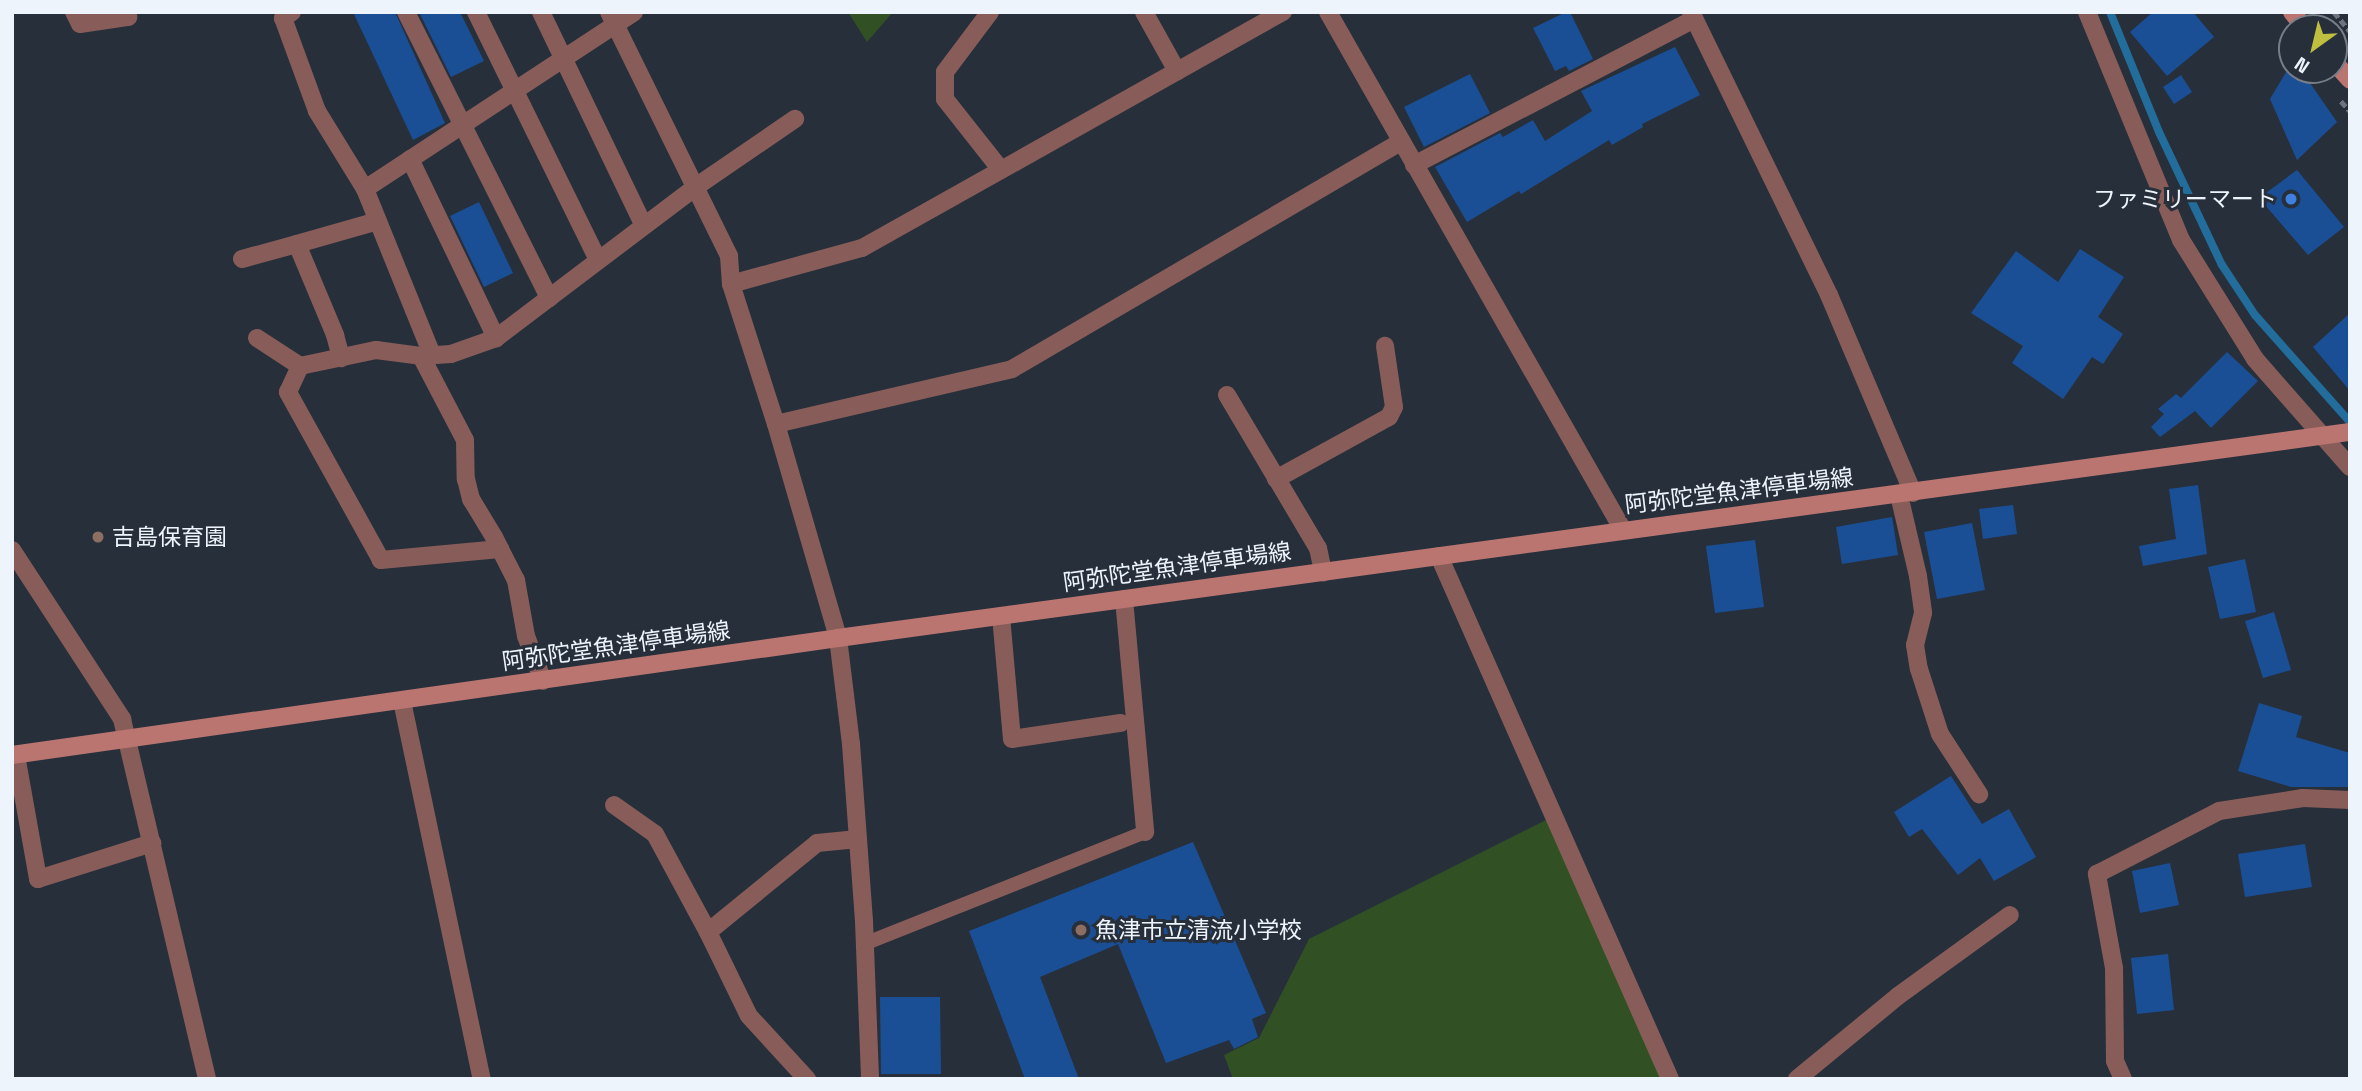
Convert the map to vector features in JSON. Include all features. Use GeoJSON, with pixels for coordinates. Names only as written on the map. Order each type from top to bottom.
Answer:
{"type":"FeatureCollection","features":[{"type":"Feature","properties":{"kind":"main road","name":"阿弥陀堂魚津停車場線"},"geometry":{"type":"LineString","coordinates":[[14,755],[128,741],[838,638],[1623,530],[2326,438],[2350,432]]}},
{"type":"Feature","properties":{"kind":"street"},"geometry":{"type":"LineString","coordinates":[[74,12],[80,24],[128,17],[127,12]]}},
{"type":"Feature","properties":{"kind":"street"},"geometry":{"type":"LineString","coordinates":[[406,12],[549,298]]}},
{"type":"Feature","properties":{"kind":"street"},"geometry":{"type":"LineString","coordinates":[[476,12],[513,92],[598,260]]}},
{"type":"Feature","properties":{"kind":"street"},"geometry":{"type":"LineString","coordinates":[[541,12],[644,226]]}},
{"type":"Feature","properties":{"kind":"street"},"geometry":{"type":"LineString","coordinates":[[365,189],[563,59],[612,19],[634,12]]}},
{"type":"Feature","properties":{"kind":"street"},"geometry":{"type":"LineString","coordinates":[[990,12],[945,72],[945,99],[1001,170]]}},
{"type":"Feature","properties":{"kind":"street"},"geometry":{"type":"LineString","coordinates":[[1144,12],[1177,72]]}},
{"type":"Feature","properties":{"kind":"street"},"geometry":{"type":"LineString","coordinates":[[732,284],[862,248],[1283,12]]}},
{"type":"Feature","properties":{"kind":"street"},"geometry":{"type":"LineString","coordinates":[[1328,12],[1623,530]]}},
{"type":"Feature","properties":{"kind":"street"},"geometry":{"type":"LineString","coordinates":[[2087,12],[2181,240],[2255,359],[2350,467]]}},
{"type":"Feature","properties":{"kind":"street"},"geometry":{"type":"LineString","coordinates":[[285,14],[317,111],[365,189],[427,355],[465,440],[466,479],[471,499],[516,580],[526,636],[543,681]]}},
{"type":"Feature","properties":{"kind":"street"},"geometry":{"type":"LineString","coordinates":[[1414,164],[1693,16],[1829,295],[1906,494],[1923,613],[1915,645],[1919,669],[1941,734],[1979,794]]}},
{"type":"Feature","properties":{"kind":"street"},"geometry":{"type":"LineString","coordinates":[[612,19],[697,186],[729,256],[732,284],[838,638],[858,839],[870,1079]]}},
{"type":"Feature","properties":{"kind":"street"},"geometry":{"type":"LineString","coordinates":[[257,338],[300,366],[376,350],[427,355],[452,354],[496,338],[697,186],[795,119]]}},
{"type":"Feature","properties":{"kind":"street"},"geometry":{"type":"LineString","coordinates":[[776,424],[1012,369],[1401,142]]}},
{"type":"Feature","properties":{"kind":"street"},"geometry":{"type":"LineString","coordinates":[[410,159],[496,338]]}},
{"type":"Feature","properties":{"kind":"street"},"geometry":{"type":"LineString","coordinates":[[242,259],[378,221]]}},
{"type":"Feature","properties":{"kind":"street"},"geometry":{"type":"LineString","coordinates":[[297,244],[335,335],[341,358]]}},
{"type":"Feature","properties":{"kind":"street"},"geometry":{"type":"LineString","coordinates":[[1276,479],[1389,417],[1394,407],[1385,346]]}},
{"type":"Feature","properties":{"kind":"street"},"geometry":{"type":"LineString","coordinates":[[300,366],[288,392],[381,560],[500,549]]}},
{"type":"Feature","properties":{"kind":"street"},"geometry":{"type":"LineString","coordinates":[[1227,396],[1318,548],[1323,572]]}},
{"type":"Feature","properties":{"kind":"street"},"geometry":{"type":"LineString","coordinates":[[12,550],[122,719],[207,1079]]}},
{"type":"Feature","properties":{"kind":"street"},"geometry":{"type":"LineString","coordinates":[[1439,556],[1670,1079]]}},
{"type":"Feature","properties":{"kind":"street"},"geometry":{"type":"LineString","coordinates":[[1124,599],[1145,832]]}},
{"type":"Feature","properties":{"kind":"street"},"geometry":{"type":"LineString","coordinates":[[1001,616],[1012,739],[1121,723]]}},
{"type":"Feature","properties":{"kind":"street"},"geometry":{"type":"LineString","coordinates":[[402,701],[482,1079]]}},
{"type":"Feature","properties":{"kind":"street"},"geometry":{"type":"LineString","coordinates":[[14,755],[38,879],[152,842]]}},
{"type":"Feature","properties":{"kind":"street"},"geometry":{"type":"LineString","coordinates":[[2123,1079],[2115,1061],[2114,968],[2097,874],[2219,811],[2303,797],[2350,800]]}},
{"type":"Feature","properties":{"kind":"street"},"geometry":{"type":"LineString","coordinates":[[614,805],[655,834],[708,932],[748,1016],[807,1079]]}},
{"type":"Feature","properties":{"kind":"street"},"geometry":{"type":"LineString","coordinates":[[708,932],[817,843],[858,839]]}},
{"type":"Feature","properties":{"kind":"street"},"geometry":{"type":"LineString","coordinates":[[1797,1079],[1898,996],[2010,915]]}},
{"type":"Feature","properties":{"kind":"lane"},"geometry":{"type":"LineString","coordinates":[[864,944],[1145,832]]}},
{"type":"Feature","properties":{"kind":"path"},"geometry":{"type":"LineString","coordinates":[[2334,12],[2350,30]]}},
{"type":"Feature","properties":{"kind":"green space"},"geometry":{"type":"Polygon","coordinates":[[[848,12],[893,12],[867,42],[848,12]]]}},
{"type":"Feature","properties":{"kind":"green space"},"geometry":{"type":"Polygon","coordinates":[[[1554,816],[1670,1079],[1233,1079],[1224,1055],[1259,1038],[1309,939],[1554,816]]]}},
{"type":"Feature","properties":{"kind":"building"},"geometry":{"type":"Polygon","coordinates":[[[353,12],[395,12],[445,123],[413,140],[353,12]]]}},
{"type":"Feature","properties":{"kind":"building"},"geometry":{"type":"Polygon","coordinates":[[[419,12],[460,12],[484,61],[451,77],[419,12]]]}},
{"type":"Feature","properties":{"kind":"building"},"geometry":{"type":"Polygon","coordinates":[[[1570,12],[1593,59],[1569,71],[1566,66],[1555,71],[1533,28],[1570,12]]]}},
{"type":"Feature","properties":{"kind":"building"},"geometry":{"type":"Polygon","coordinates":[[[2153,12],[2193,12],[2214,37],[2167,76],[2130,32],[2153,12]]]}},
{"type":"Feature","properties":{"kind":"building"},"geometry":{"type":"Polygon","coordinates":[[[1675,47],[1700,95],[1642,124],[1643,127],[1612,145],[1609,140],[1521,194],[1519,191],[1467,222],[1435,167],[1500,133],[1503,137],[1533,120],[1545,141],[1592,111],[1581,91],[1675,47]]]}},
{"type":"Feature","properties":{"kind":"building"},"geometry":{"type":"Polygon","coordinates":[[[1470,74],[1490,113],[1424,147],[1404,107],[1470,74]]]}},
{"type":"Feature","properties":{"kind":"building"},"geometry":{"type":"Polygon","coordinates":[[[2181,75],[2192,92],[2174,104],[2163,87],[2181,75]]]}},
{"type":"Feature","properties":{"kind":"building"},"geometry":{"type":"Polygon","coordinates":[[[2279,84],[2311,84],[2337,122],[2297,160],[2270,99],[2279,84]]]}},
{"type":"Feature","properties":{"kind":"building"},"geometry":{"type":"Polygon","coordinates":[[[2297,170],[2344,227],[2308,255],[2259,198],[2297,170]]]}},
{"type":"Feature","properties":{"kind":"building"},"geometry":{"type":"Polygon","coordinates":[[[479,202],[513,273],[484,287],[450,216],[479,202]]]}},
{"type":"Feature","properties":{"kind":"building"},"geometry":{"type":"Polygon","coordinates":[[[2080,249],[2124,277],[2098,317],[2123,334],[2103,364],[2092,357],[2063,399],[2012,363],[2023,346],[1971,313],[2016,251],[2058,282],[2080,249]]]}},
{"type":"Feature","properties":{"kind":"building"},"geometry":{"type":"Polygon","coordinates":[[[2350,313],[2350,391],[2313,347],[2350,313]]]}},
{"type":"Feature","properties":{"kind":"building"},"geometry":{"type":"Polygon","coordinates":[[[2227,352],[2258,381],[2211,428],[2195,411],[2160,437],[2151,427],[2164,414],[2158,409],[2176,394],[2181,398],[2227,352]]]}},
{"type":"Feature","properties":{"kind":"building"},"geometry":{"type":"Polygon","coordinates":[[[2198,485],[2207,554],[2143,566],[2139,546],[2176,539],[2169,489],[2198,485]]]}},
{"type":"Feature","properties":{"kind":"building"},"geometry":{"type":"Polygon","coordinates":[[[2013,505],[2017,534],[1983,539],[1979,509],[2013,505]]]}},
{"type":"Feature","properties":{"kind":"building"},"geometry":{"type":"Polygon","coordinates":[[[1892,517],[1898,555],[1842,564],[1836,527],[1892,517]]]}},
{"type":"Feature","properties":{"kind":"building"},"geometry":{"type":"Polygon","coordinates":[[[1972,523],[1985,590],[1937,599],[1924,532],[1972,523]]]}},
{"type":"Feature","properties":{"kind":"building"},"geometry":{"type":"Polygon","coordinates":[[[1755,540],[1764,607],[1715,613],[1706,546],[1755,540]]]}},
{"type":"Feature","properties":{"kind":"building"},"geometry":{"type":"Polygon","coordinates":[[[2245,559],[2256,612],[2220,619],[2208,567],[2245,559]]]}},
{"type":"Feature","properties":{"kind":"building"},"geometry":{"type":"Polygon","coordinates":[[[2274,612],[2291,670],[2263,678],[2245,621],[2274,612]]]}},
{"type":"Feature","properties":{"kind":"building"},"geometry":{"type":"Polygon","coordinates":[[[2259,703],[2302,716],[2296,737],[2350,753],[2350,787],[2291,787],[2238,771],[2259,703]]]}},
{"type":"Feature","properties":{"kind":"building"},"geometry":{"type":"Polygon","coordinates":[[[1951,776],[1982,824],[2009,809],[2036,857],[1994,881],[1980,858],[1958,875],[1922,829],[1909,837],[1894,812],[1951,776]]]}},
{"type":"Feature","properties":{"kind":"building"},"geometry":{"type":"Polygon","coordinates":[[[1193,842],[1266,1013],[1252,1019],[1258,1037],[1234,1049],[1229,1040],[1166,1063],[1118,944],[1040,977],[1079,1079],[1025,1079],[969,931],[1193,842]]]}},
{"type":"Feature","properties":{"kind":"building"},"geometry":{"type":"Polygon","coordinates":[[[2305,844],[2312,887],[2245,897],[2238,854],[2305,844]]]}},
{"type":"Feature","properties":{"kind":"building"},"geometry":{"type":"Polygon","coordinates":[[[2170,863],[2179,905],[2140,913],[2132,871],[2170,863]]]}},
{"type":"Feature","properties":{"kind":"building"},"geometry":{"type":"Polygon","coordinates":[[[2168,954],[2174,1010],[2137,1014],[2131,958],[2168,954]]]}},
{"type":"Feature","properties":{"kind":"building"},"geometry":{"type":"Polygon","coordinates":[[[880,997],[940,997],[941,1074],[881,1074],[880,997]]]}},
{"type":"Feature","properties":{"kind":"waterway"},"geometry":{"type":"LineString","coordinates":[[2110,12],[2159,132],[2222,265],[2255,315],[2350,422]]}},
{"type":"Feature","properties":{"kind":"place","name":"ファミリーマート"},"geometry":{"type":"Point","coordinates":[2291,199]}},
{"type":"Feature","properties":{"kind":"place","name":"吉島保育園"},"geometry":{"type":"Point","coordinates":[98,537]}},
{"type":"Feature","properties":{"kind":"place","name":"魚津市立清流小学校"},"geometry":{"type":"Point","coordinates":[1081,930]}}]}
